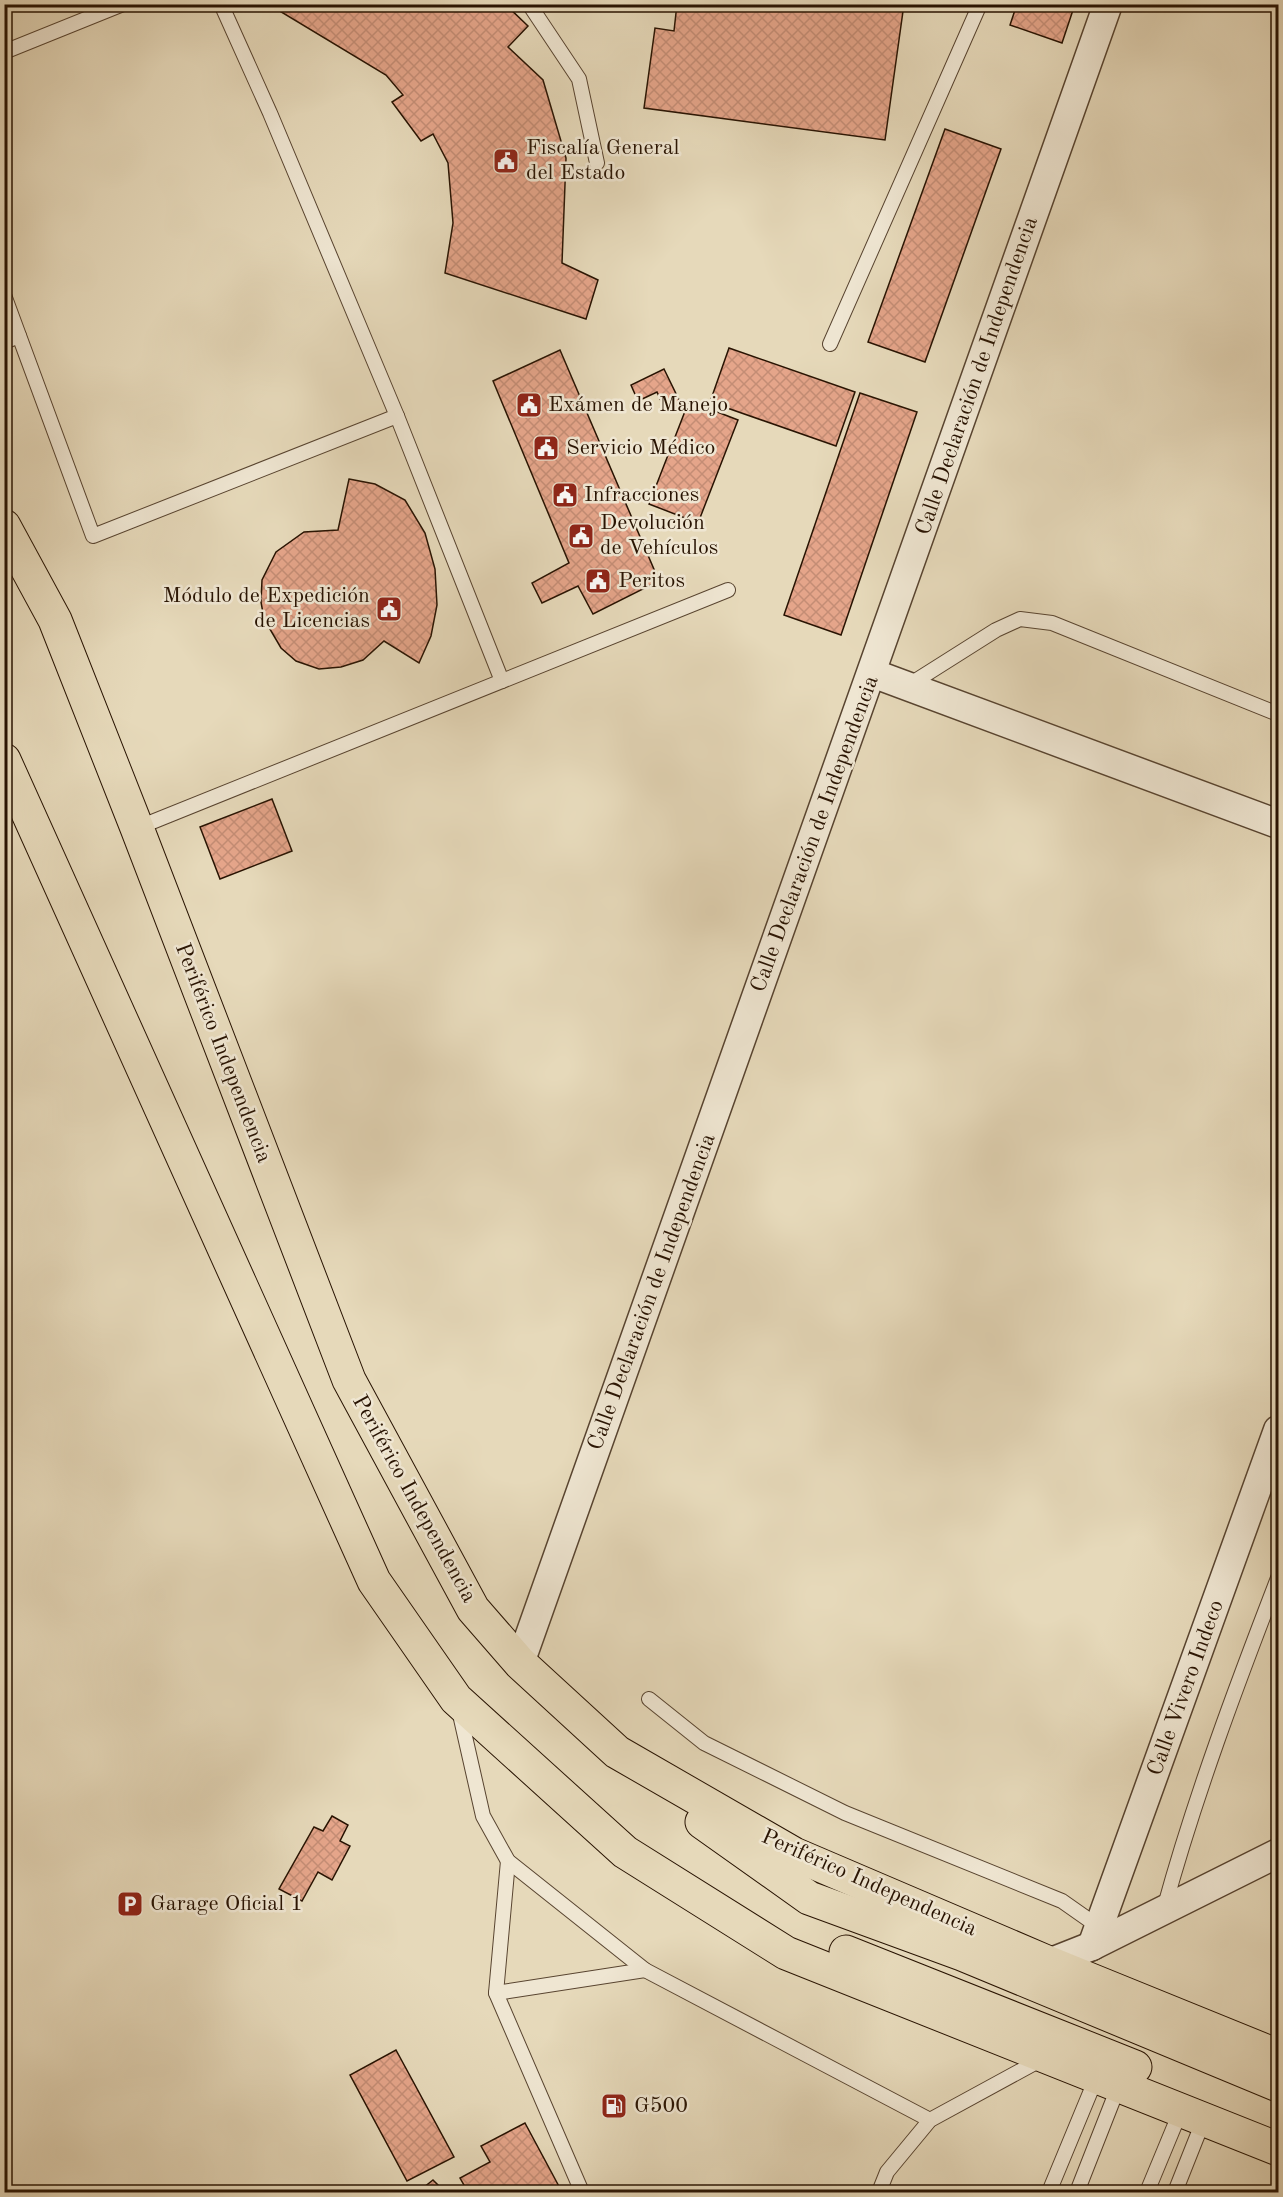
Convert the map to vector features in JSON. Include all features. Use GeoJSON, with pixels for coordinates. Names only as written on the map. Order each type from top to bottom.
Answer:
{"type":"FeatureCollection","features":[{"type":"Feature","properties":{"kind":"highway","name":"Periférico Independencia"},"geometry":{"type":"LineString","coordinates":[[4,526],[55,620],[349,1380],[473,1609],[520,1663],[617,1752],[794,1854],[1049,1963],[1278,2056]]}},
{"type":"Feature","properties":{"kind":"highway"},"geometry":{"type":"LineString","coordinates":[[4,760],[374,1581],[456,1699],[625,1851],[786,1953],[1278,2149]]}},
{"type":"Feature","properties":{"kind":"highway"},"geometry":{"type":"LineString","coordinates":[[636,1763],[711,1829],[809,1898],[962,1954],[1278,2085]]}},
{"type":"Feature","properties":{"kind":"highway"},"geometry":{"type":"LineString","coordinates":[[576,1807],[663,1850],[782,1927],[1278,2125]]}},
{"type":"Feature","properties":{"kind":"street","name":"Calle Declaración de Independencia"},"geometry":{"type":"LineString","coordinates":[[520,1663],[1108,4]]}},
{"type":"Feature","properties":{"kind":"street"},"geometry":{"type":"LineString","coordinates":[[872,673],[1278,825]]}},
{"type":"Feature","properties":{"kind":"street","name":"Calle Vivero Indeco"},"geometry":{"type":"LineString","coordinates":[[1096,1937],[1278,1431]]}},
{"type":"Feature","properties":{"kind":"street"},"geometry":{"type":"LineString","coordinates":[[1049,1963],[1096,1937],[1163,1911],[1278,1853]]}},
{"type":"Feature","properties":{"kind":"lane"},"geometry":{"type":"LineString","coordinates":[[4,52],[123,4]]}},
{"type":"Feature","properties":{"kind":"lane"},"geometry":{"type":"LineString","coordinates":[[221,4],[270,113],[397,416],[502,681]]}},
{"type":"Feature","properties":{"kind":"lane"},"geometry":{"type":"LineString","coordinates":[[530,4],[579,79],[597,163]]}},
{"type":"Feature","properties":{"kind":"lane"},"geometry":{"type":"LineString","coordinates":[[830,344],[980,4]]}},
{"type":"Feature","properties":{"kind":"lane"},"geometry":{"type":"LineString","coordinates":[[4,295],[93,536],[397,416]]}},
{"type":"Feature","properties":{"kind":"lane"},"geometry":{"type":"LineString","coordinates":[[4,342],[19,336]]}},
{"type":"Feature","properties":{"kind":"lane"},"geometry":{"type":"LineString","coordinates":[[137,828],[728,590]]}},
{"type":"Feature","properties":{"kind":"lane"},"geometry":{"type":"LineString","coordinates":[[908,686],[996,630],[1020,619],[1052,623],[1278,714]]}},
{"type":"Feature","properties":{"kind":"lane"},"geometry":{"type":"LineString","coordinates":[[1163,1911],[1179,1854],[1233,1695],[1278,1578]]}},
{"type":"Feature","properties":{"kind":"lane"},"geometry":{"type":"LineString","coordinates":[[456,1699],[483,1816],[508,1861],[645,1971],[930,2121]]}},
{"type":"Feature","properties":{"kind":"lane"},"geometry":{"type":"LineString","coordinates":[[648,1699],[704,1743],[844,1813],[1062,1901],[1096,1937]]}},
{"type":"Feature","properties":{"kind":"lane"},"geometry":{"type":"LineString","coordinates":[[508,1861],[496,1993],[582,2193]]}},
{"type":"Feature","properties":{"kind":"lane"},"geometry":{"type":"LineString","coordinates":[[496,1993],[645,1971]]}},
{"type":"Feature","properties":{"kind":"lane"},"geometry":{"type":"LineString","coordinates":[[880,2192],[887,2172],[930,2121],[1047,2057]]}},
{"type":"Feature","properties":{"kind":"lane"},"geometry":{"type":"LineString","coordinates":[[1049,2193],[1108,2081]]}},
{"type":"Feature","properties":{"kind":"lane"},"geometry":{"type":"LineString","coordinates":[[1077,2193],[1108,2081]]}},
{"type":"Feature","properties":{"kind":"lane"},"geometry":{"type":"LineString","coordinates":[[1147,2193],[1192,2114]]}},
{"type":"Feature","properties":{"kind":"lane"},"geometry":{"type":"LineString","coordinates":[[1175,2193],[1192,2114]]}},
{"type":"Feature","properties":{"kind":"building","name":"Fiscalía General del Estado"},"geometry":{"type":"Polygon","coordinates":[[[268,4],[505,4],[528,26],[508,47],[543,80],[566,158],[562,263],[598,280],[586,319],[445,273],[453,223],[448,163],[433,134],[421,141],[392,102],[403,95],[386,75],[268,4]]]}},
{"type":"Feature","properties":{"kind":"building"},"geometry":{"type":"Polygon","coordinates":[[[677,4],[904,4],[885,140],[644,108],[655,28],[674,31],[677,4]]]}},
{"type":"Feature","properties":{"kind":"building"},"geometry":{"type":"Polygon","coordinates":[[[1017,4],[1075,4],[1062,43],[1010,25],[1017,4]]]}},
{"type":"Feature","properties":{"kind":"building"},"geometry":{"type":"Polygon","coordinates":[[[945,129],[1001,149],[925,362],[868,342],[945,129]]]}},
{"type":"Feature","properties":{"kind":"building"},"geometry":{"type":"Polygon","coordinates":[[[729,348],[855,392],[836,446],[710,402],[729,348]]]}},
{"type":"Feature","properties":{"kind":"building"},"geometry":{"type":"Polygon","coordinates":[[[560,350],[659,581],[593,614],[578,586],[542,603],[532,583],[569,563],[493,381],[560,350]]]}},
{"type":"Feature","properties":{"kind":"building"},"geometry":{"type":"Polygon","coordinates":[[[664,369],[681,404],[666,412],[657,392],[638,401],[631,385],[664,369]]]}},
{"type":"Feature","properties":{"kind":"building"},"geometry":{"type":"Polygon","coordinates":[[[860,393],[917,412],[841,635],[784,615],[860,393]]]}},
{"type":"Feature","properties":{"kind":"building"},"geometry":{"type":"Polygon","coordinates":[[[689,401],[738,420],[698,523],[649,504],[689,401]]]}},
{"type":"Feature","properties":{"kind":"building"},"geometry":{"type":"Polygon","coordinates":[[[349,479],[375,484],[405,500],[425,533],[435,569],[437,605],[431,636],[419,663],[384,641],[363,660],[341,667],[319,669],[296,661],[281,648],[264,619],[261,602],[262,580],[276,552],[304,532],[338,530],[349,479]]]}},
{"type":"Feature","properties":{"kind":"building"},"geometry":{"type":"Polygon","coordinates":[[[272,799],[292,851],[220,879],[200,827],[272,799]]]}},
{"type":"Feature","properties":{"kind":"building"},"geometry":{"type":"Polygon","coordinates":[[[332,1816],[348,1825],[340,1841],[350,1846],[332,1880],[318,1872],[302,1901],[279,1889],[314,1827],[323,1831],[332,1816]]]}},
{"type":"Feature","properties":{"kind":"building"},"geometry":{"type":"Polygon","coordinates":[[[396,2050],[454,2157],[407,2181],[350,2075],[396,2050]]]}},
{"type":"Feature","properties":{"kind":"building"},"geometry":{"type":"Polygon","coordinates":[[[525,2123],[562,2192],[468,2192],[460,2178],[490,2162],[481,2146],[525,2123]]]}},
{"type":"Feature","properties":{"kind":"building"},"geometry":{"type":"Polygon","coordinates":[[[433,2180],[445,2192],[418,2192],[433,2180]]]}},
{"type":"Feature","properties":{"kind":"place","name":"Fiscalía General del Estado"},"geometry":{"type":"Point","coordinates":[506,161]}},
{"type":"Feature","properties":{"kind":"place","name":"Exámen de Manejo"},"geometry":{"type":"Point","coordinates":[529,405]}},
{"type":"Feature","properties":{"kind":"place","name":"Servicio Médico"},"geometry":{"type":"Point","coordinates":[546,448]}},
{"type":"Feature","properties":{"kind":"place","name":"Infracciones"},"geometry":{"type":"Point","coordinates":[565,495]}},
{"type":"Feature","properties":{"kind":"place","name":"Devolución de Vehículos"},"geometry":{"type":"Point","coordinates":[581,536]}},
{"type":"Feature","properties":{"kind":"place","name":"Peritos"},"geometry":{"type":"Point","coordinates":[598,581]}},
{"type":"Feature","properties":{"kind":"place","name":"Módulo de Expedición de Licencias"},"geometry":{"type":"Point","coordinates":[389,609]}},
{"type":"Feature","properties":{"kind":"place","name":"Garage Oficial 1"},"geometry":{"type":"Point","coordinates":[130,1904]}},
{"type":"Feature","properties":{"kind":"place","name":"G500"},"geometry":{"type":"Point","coordinates":[614,2106]}}]}
